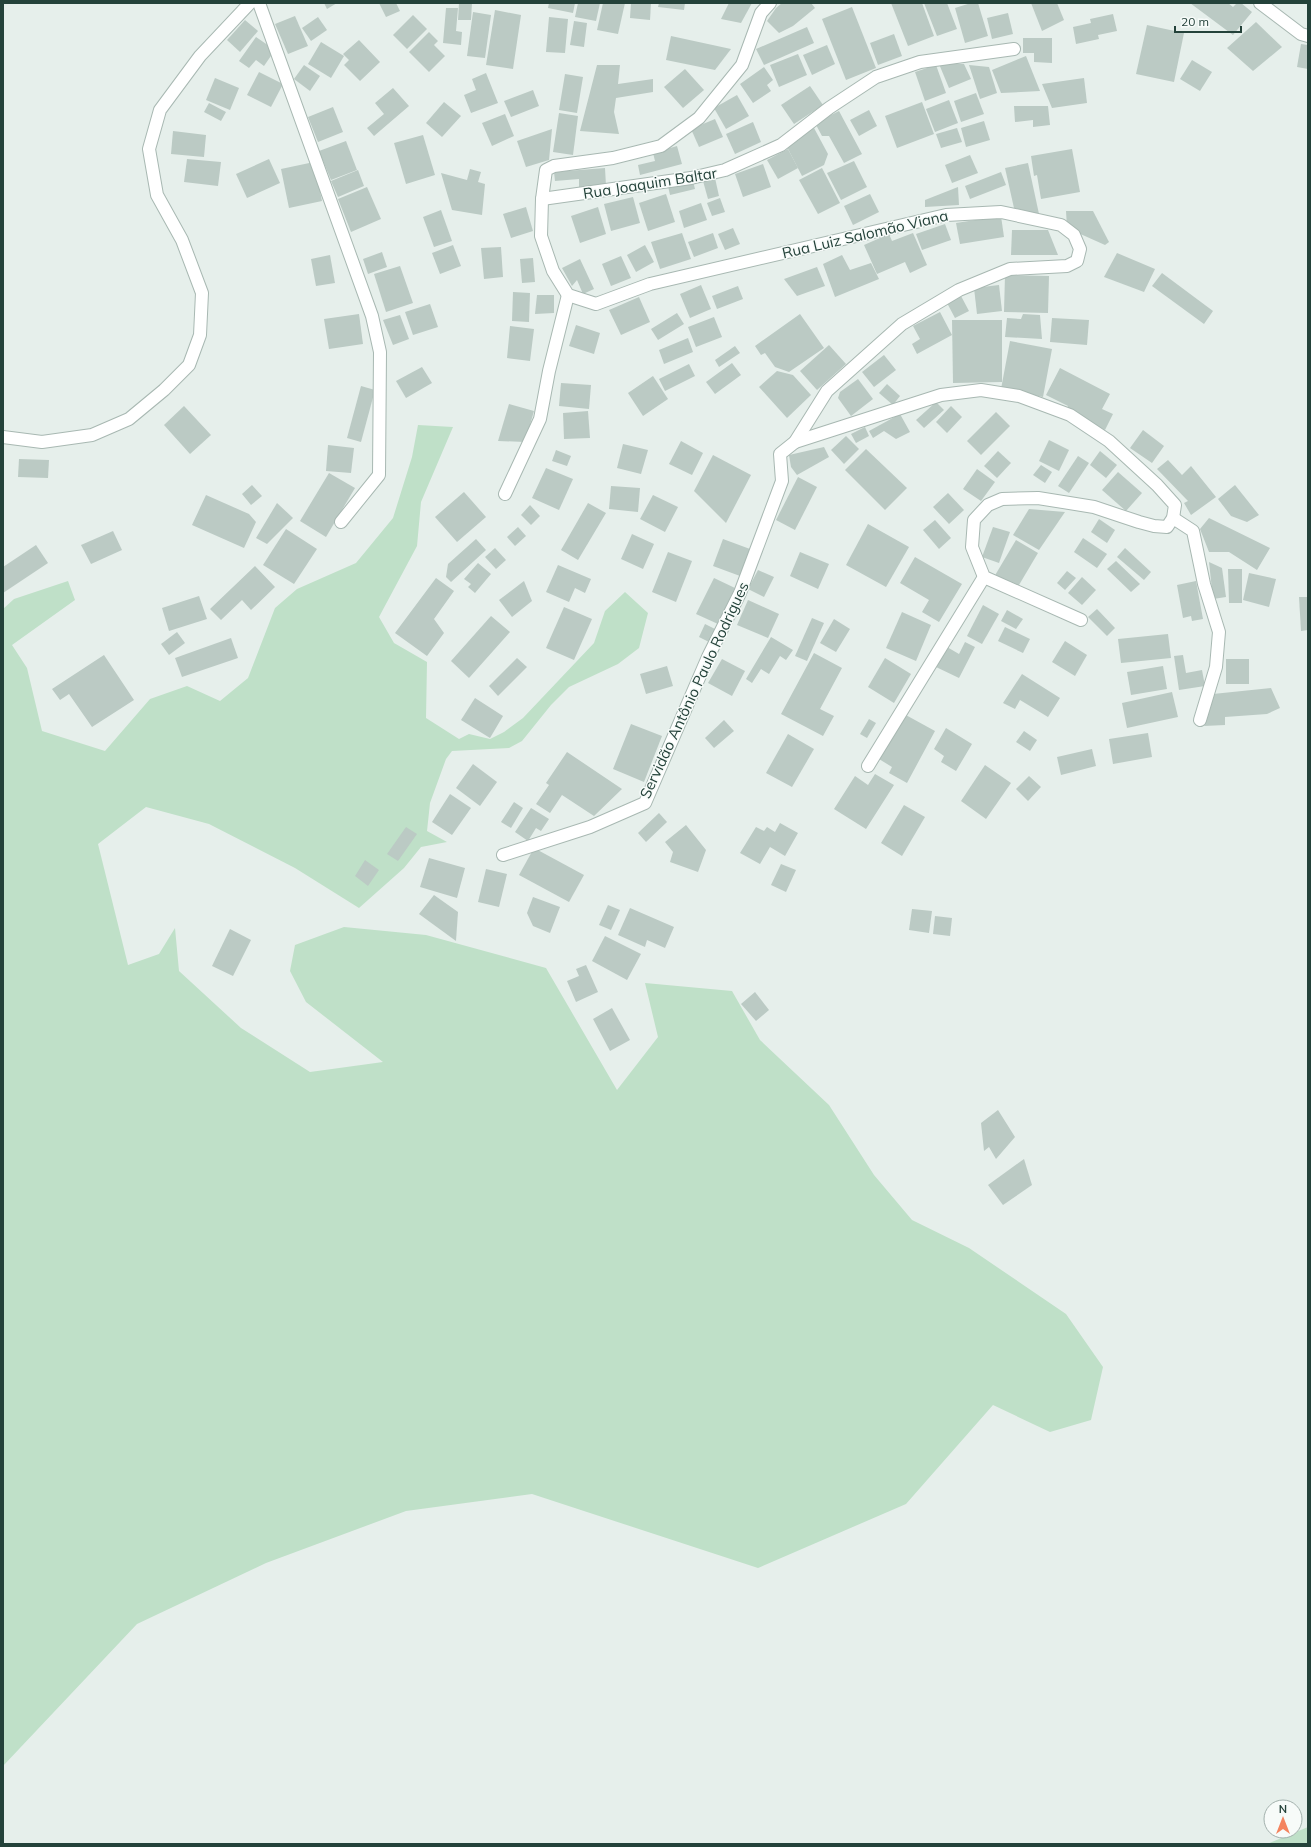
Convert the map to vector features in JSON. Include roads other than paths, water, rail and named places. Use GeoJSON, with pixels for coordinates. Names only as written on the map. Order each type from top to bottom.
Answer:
{"type":"FeatureCollection","features":[{"type":"Feature","properties":{"kind":"street"},"geometry":{"type":"LineString","coordinates":[[3,437],[42,442],[92,435],[129,419],[164,390],[189,366],[200,335],[202,293],[182,240],[157,195],[149,149],[160,110],[200,56],[250,3]]}},
{"type":"Feature","properties":{"kind":"street"},"geometry":{"type":"LineString","coordinates":[[259,3],[372,316],[380,352],[379,475],[341,522]]}},
{"type":"Feature","properties":{"kind":"street"},"geometry":{"type":"LineString","coordinates":[[505,494],[540,418],[549,371],[568,295],[553,271],[541,236],[542,199],[546,170],[554,166],[613,158],[661,146],[699,118],[742,65],[761,13],[770,3]]}},
{"type":"Feature","properties":{"kind":"street"},"geometry":{"type":"LineString","coordinates":[[1260,3],[1301,34],[1308,36]]}},
{"type":"Feature","properties":{"kind":"street","name":"Rua Joaquim Baltar"},"geometry":{"type":"LineString","coordinates":[[542,199],[691,178],[725,170],[781,145],[829,108],[876,77],[920,62],[1014,49]]}},
{"type":"Feature","properties":{"kind":"street","name":"Rua Luiz Salomão Viana"},"geometry":{"type":"LineString","coordinates":[[568,295],[596,304],[650,284],[946,215],[1001,212],[1061,225],[1074,235],[1080,249],[1077,261],[1067,266],[1010,269],[959,290],[902,324],[827,391],[795,442]]}},
{"type":"Feature","properties":{"kind":"street"},"geometry":{"type":"LineString","coordinates":[[795,442],[941,395],[981,390],[1020,396],[1070,415],[1109,441],[1175,505],[1172,518],[1167,526],[1154,526],[1094,507],[1038,498],[1002,499],[988,504],[974,520],[972,547],[984,577],[1081,620]]}},
{"type":"Feature","properties":{"kind":"street","name":"Servidão Antônio Paulo Rodrigues"},"geometry":{"type":"LineString","coordinates":[[503,855],[590,827],[645,803],[708,657],[745,578],[782,481],[780,454],[795,442]]}},
{"type":"Feature","properties":{"kind":"street"},"geometry":{"type":"LineString","coordinates":[[1172,518],[1193,531],[1204,584],[1219,632],[1216,667],[1200,720]]}},
{"type":"Feature","properties":{"kind":"street"},"geometry":{"type":"LineString","coordinates":[[868,766],[984,577]]}}]}
